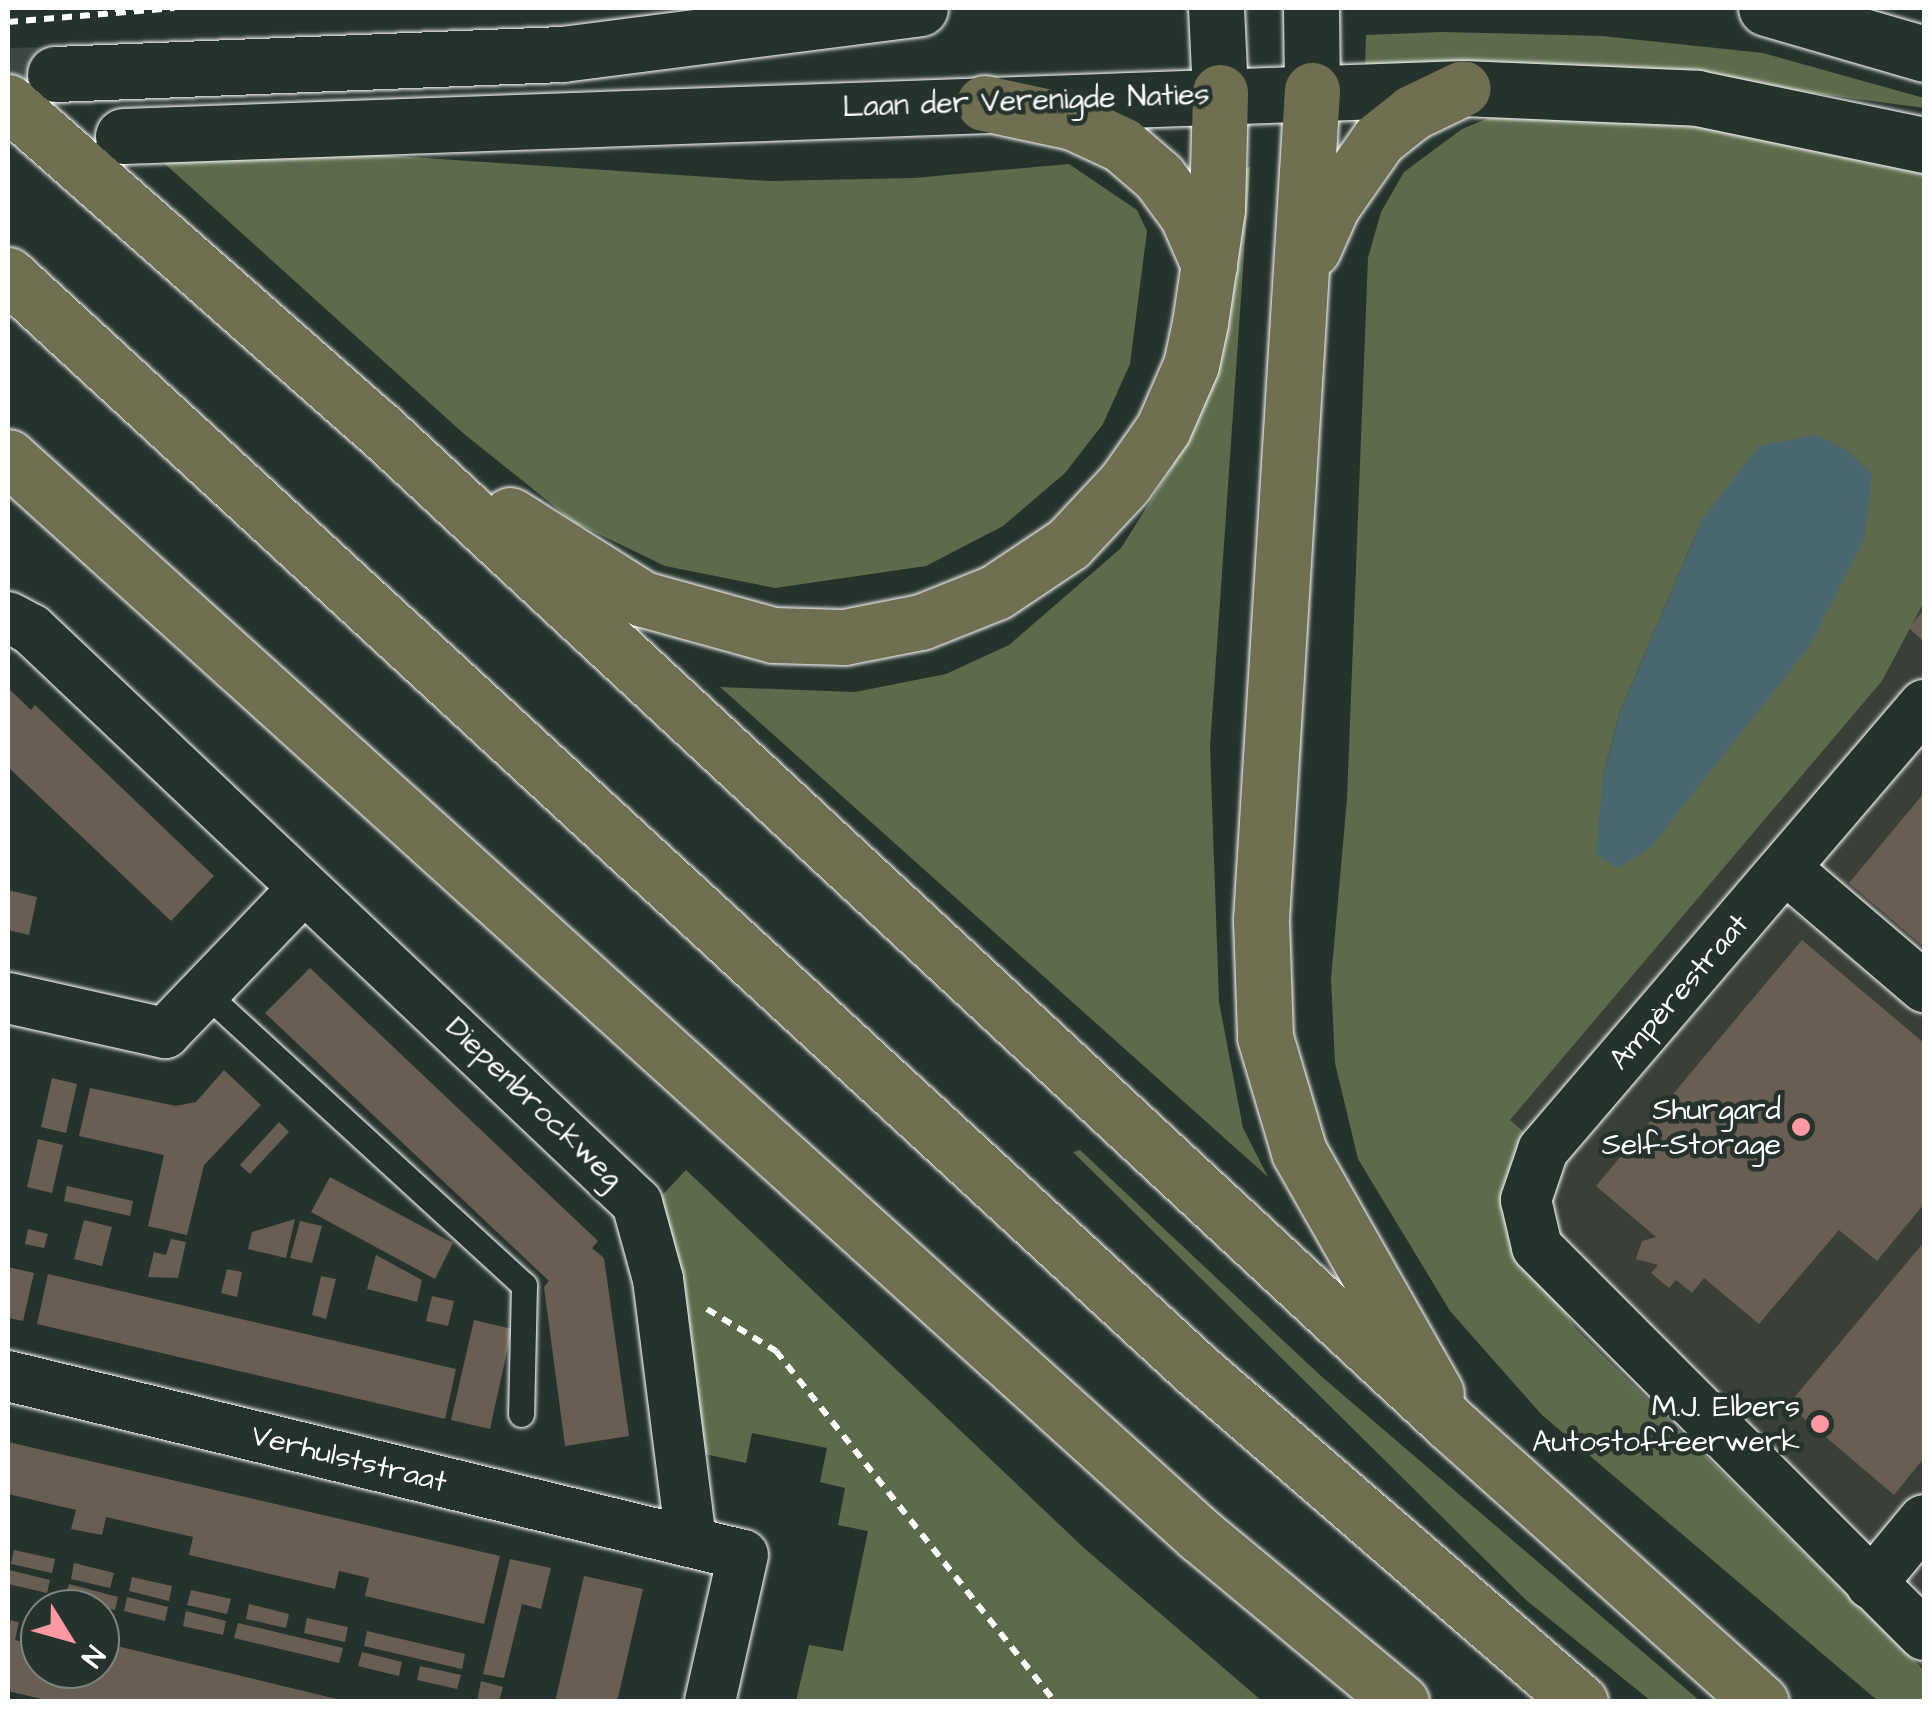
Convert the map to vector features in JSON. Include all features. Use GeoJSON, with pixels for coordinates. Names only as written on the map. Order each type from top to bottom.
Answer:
{"type":"FeatureCollection","features":[{"type":"Feature","properties":{"kind":"highway"},"geometry":{"type":"LineString","coordinates":[[1304,270],[1332,206],[1379,139],[1413,112],[1463,88]]}},
{"type":"Feature","properties":{"kind":"highway"},"geometry":{"type":"LineString","coordinates":[[1312,90],[1304,270],[1261,920],[1265,1037],[1298,1152],[1378,1282],[1454,1427]]}},
{"type":"Feature","properties":{"kind":"highway"},"geometry":{"type":"LineString","coordinates":[[375,425],[643,600],[773,635],[844,636],[902,626],[996,592],[1068,544],[1125,484],[1163,429],[1191,365],[1209,265],[1220,92]]}},
{"type":"Feature","properties":{"kind":"highway"},"geometry":{"type":"LineString","coordinates":[[8,102],[375,425],[1454,1427],[1761,1702]]}},
{"type":"Feature","properties":{"kind":"highway"},"geometry":{"type":"LineString","coordinates":[[984,102],[1073,122],[1122,145],[1178,202],[1209,265]]}},
{"type":"Feature","properties":{"kind":"highway"},"geometry":{"type":"LineString","coordinates":[[8,275],[1199,1372],[1580,1702]]}},
{"type":"Feature","properties":{"kind":"highway"},"geometry":{"type":"LineString","coordinates":[[8,457],[1201,1536],[1401,1702]]}},
{"type":"Feature","properties":{"kind":"main road"},"geometry":{"type":"LineString","coordinates":[[56,74],[562,54],[920,8]]}},
{"type":"Feature","properties":{"kind":"main road"},"geometry":{"type":"LineString","coordinates":[[1216,8],[1220,92]]}},
{"type":"Feature","properties":{"kind":"main road"},"geometry":{"type":"LineString","coordinates":[[1311,8],[1312,90]]}},
{"type":"Feature","properties":{"kind":"main road"},"geometry":{"type":"LineString","coordinates":[[1766,8],[1924,54]]}},
{"type":"Feature","properties":{"kind":"main road","name":"Laan der Verenigde Naties"},"geometry":{"type":"LineString","coordinates":[[122,136],[1220,92],[1463,88],[1697,98],[1924,145]]}},
{"type":"Feature","properties":{"kind":"street","name":"Diepenbrockweg"},"geometry":{"type":"LineString","coordinates":[[19,623],[637,1203],[658,1278],[691,1542]]}},
{"type":"Feature","properties":{"kind":"street","name":"Ampèrestraat"},"geometry":{"type":"LineString","coordinates":[[1924,704],[1544,1150],[1526,1200],[1536,1247],[1924,1635]]}},
{"type":"Feature","properties":{"kind":"street"},"geometry":{"type":"LineString","coordinates":[[1786,868],[1924,986]]}},
{"type":"Feature","properties":{"kind":"street"},"geometry":{"type":"LineString","coordinates":[[8,998],[165,1033],[304,888]]}},
{"type":"Feature","properties":{"kind":"street","name":"Verhulststraat"},"geometry":{"type":"LineString","coordinates":[[8,1376],[691,1542]]}},
{"type":"Feature","properties":{"kind":"street"},"geometry":{"type":"LineString","coordinates":[[1871,1584],[1924,1520]]}},
{"type":"Feature","properties":{"kind":"street"},"geometry":{"type":"LineString","coordinates":[[691,1542],[744,1556],[710,1702]]}},
{"type":"Feature","properties":{"kind":"lane"},"geometry":{"type":"LineString","coordinates":[[204,992],[524,1285],[521,1414]]}},
{"type":"Feature","properties":{"kind":"path"},"geometry":{"type":"LineString","coordinates":[[8,22],[174,8]]}},
{"type":"Feature","properties":{"kind":"path"},"geometry":{"type":"LineString","coordinates":[[658,1278],[776,1351],[1055,1702]]}},
{"type":"Feature","properties":{"kind":"shaded area"},"geometry":{"type":"Polygon","coordinates":[[[1924,602],[1924,1670],[1576,1329],[1538,1268],[1509,1120],[1882,681],[1924,602]]]}},
{"type":"Feature","properties":{"kind":"green space"},"geometry":{"type":"Polygon","coordinates":[[[1442,32],[1602,36],[1763,53],[1924,98],[1924,108],[1664,73],[1365,66],[1366,35],[1442,32]]]}},
{"type":"Feature","properties":{"kind":"green space"},"geometry":{"type":"Polygon","coordinates":[[[1499,114],[1717,124],[1924,169],[1924,602],[1882,681],[1510,1120],[1533,1140],[1538,1268],[1576,1329],[1924,1670],[1924,1701],[1878,1701],[1542,1415],[1450,1311],[1358,1159],[1335,1063],[1331,979],[1347,799],[1368,258],[1381,212],[1404,172],[1462,129],[1499,114]],[[1702,520],[1620,712],[1603,776],[1702,520]]]}},
{"type":"Feature","properties":{"kind":"green space"},"geometry":{"type":"Polygon","coordinates":[[[321,151],[769,181],[914,178],[1069,164],[1137,210],[1147,231],[1130,364],[1103,424],[1065,473],[1003,526],[926,566],[775,588],[665,566],[574,522],[463,433],[154,154],[321,151]]]}},
{"type":"Feature","properties":{"kind":"green space"},"geometry":{"type":"Polygon","coordinates":[[[1250,167],[1210,747],[1219,1002],[1243,1128],[1268,1177],[720,687],[855,692],[946,674],[1009,645],[1121,548],[1172,467],[1202,386],[1240,169],[1250,167]]]}},
{"type":"Feature","properties":{"kind":"green space"},"geometry":{"type":"Polygon","coordinates":[[[1080,1150],[1321,1376],[1700,1701],[1651,1701],[1526,1600],[1073,1152],[1080,1150]]]}},
{"type":"Feature","properties":{"kind":"green space"},"geometry":{"type":"Polygon","coordinates":[[[686,1170],[1084,1548],[1262,1701],[796,1701],[809,1645],[843,1651],[868,1531],[838,1525],[845,1488],[820,1482],[827,1448],[752,1433],[746,1463],[696,1452],[652,1206],[686,1170]]]}},
{"type":"Feature","properties":{"kind":"water"},"geometry":{"type":"Polygon","coordinates":[[[1816,435],[1845,449],[1872,474],[1864,539],[1809,647],[1650,848],[1618,868],[1596,854],[1603,776],[1620,712],[1702,520],[1759,446],[1816,435]]]}},
{"type":"Feature","properties":{"kind":"building"},"geometry":{"type":"Polygon","coordinates":[[[1924,609],[1924,642],[1909,628],[1924,609]]]}},
{"type":"Feature","properties":{"kind":"building"},"geometry":{"type":"Polygon","coordinates":[[[8,688],[31,710],[35,705],[214,876],[171,921],[8,767],[8,688]]]}},
{"type":"Feature","properties":{"kind":"building"},"geometry":{"type":"Polygon","coordinates":[[[1924,793],[1924,947],[1849,883],[1924,793]]]}},
{"type":"Feature","properties":{"kind":"building"},"geometry":{"type":"Polygon","coordinates":[[[8,890],[37,897],[29,935],[8,930],[8,890]]]}},
{"type":"Feature","properties":{"kind":"building"},"geometry":{"type":"Polygon","coordinates":[[[1802,940],[1924,1043],[1924,1204],[1877,1261],[1839,1230],[1759,1324],[1704,1278],[1692,1293],[1676,1280],[1669,1288],[1651,1273],[1658,1265],[1636,1259],[1642,1241],[1656,1237],[1596,1186],[1802,940]]]}},
{"type":"Feature","properties":{"kind":"building"},"geometry":{"type":"Polygon","coordinates":[[[310,968],[598,1241],[592,1248],[604,1258],[629,1436],[565,1446],[544,1287],[549,1281],[265,1013],[310,968]]]}},
{"type":"Feature","properties":{"kind":"building"},"geometry":{"type":"Polygon","coordinates":[[[224,1070],[261,1105],[204,1165],[187,1235],[148,1226],[164,1155],[79,1136],[90,1088],[176,1106],[196,1102],[224,1070]]]}},
{"type":"Feature","properties":{"kind":"building"},"geometry":{"type":"Polygon","coordinates":[[[52,1078],[77,1084],[66,1133],[41,1127],[52,1078]]]}},
{"type":"Feature","properties":{"kind":"building"},"geometry":{"type":"Polygon","coordinates":[[[279,1122],[289,1132],[250,1174],[240,1165],[279,1122]]]}},
{"type":"Feature","properties":{"kind":"building"},"geometry":{"type":"Polygon","coordinates":[[[38,1139],[63,1145],[52,1193],[27,1187],[38,1139]]]}},
{"type":"Feature","properties":{"kind":"building"},"geometry":{"type":"Polygon","coordinates":[[[330,1177],[453,1243],[435,1279],[311,1212],[330,1177]]]}},
{"type":"Feature","properties":{"kind":"building"},"geometry":{"type":"Polygon","coordinates":[[[67,1186],[133,1201],[130,1216],[64,1201],[67,1186]]]}},
{"type":"Feature","properties":{"kind":"building"},"geometry":{"type":"Polygon","coordinates":[[[295,1219],[286,1258],[248,1249],[252,1232],[295,1219]]]}},
{"type":"Feature","properties":{"kind":"building"},"geometry":{"type":"Polygon","coordinates":[[[84,1220],[112,1227],[102,1266],[74,1259],[84,1220]]]}},
{"type":"Feature","properties":{"kind":"building"},"geometry":{"type":"Polygon","coordinates":[[[300,1221],[322,1226],[312,1263],[290,1258],[300,1221]]]}},
{"type":"Feature","properties":{"kind":"building"},"geometry":{"type":"Polygon","coordinates":[[[28,1229],[48,1234],[44,1248],[25,1244],[28,1229]]]}},
{"type":"Feature","properties":{"kind":"building"},"geometry":{"type":"Polygon","coordinates":[[[171,1239],[186,1242],[178,1278],[148,1277],[154,1252],[166,1255],[171,1239]]]}},
{"type":"Feature","properties":{"kind":"building"},"geometry":{"type":"Polygon","coordinates":[[[1924,1242],[1924,1458],[1894,1495],[1788,1405],[1924,1242]]]}},
{"type":"Feature","properties":{"kind":"building"},"geometry":{"type":"Polygon","coordinates":[[[376,1255],[422,1280],[417,1302],[367,1289],[376,1255]]]}},
{"type":"Feature","properties":{"kind":"building"},"geometry":{"type":"Polygon","coordinates":[[[8,1267],[34,1273],[23,1321],[8,1318],[8,1267]]]}},
{"type":"Feature","properties":{"kind":"building"},"geometry":{"type":"Polygon","coordinates":[[[227,1269],[242,1272],[237,1297],[221,1293],[227,1269]]]}},
{"type":"Feature","properties":{"kind":"building"},"geometry":{"type":"Polygon","coordinates":[[[48,1274],[456,1369],[445,1419],[37,1324],[48,1274]]]}},
{"type":"Feature","properties":{"kind":"building"},"geometry":{"type":"Polygon","coordinates":[[[321,1276],[336,1279],[326,1319],[312,1315],[321,1276]]]}},
{"type":"Feature","properties":{"kind":"building"},"geometry":{"type":"Polygon","coordinates":[[[432,1296],[454,1301],[448,1326],[426,1321],[432,1296]]]}},
{"type":"Feature","properties":{"kind":"building"},"geometry":{"type":"Polygon","coordinates":[[[474,1320],[512,1329],[490,1429],[451,1420],[474,1320]]]}},
{"type":"Feature","properties":{"kind":"building"},"geometry":{"type":"Polygon","coordinates":[[[8,1442],[500,1556],[484,1624],[365,1596],[369,1578],[339,1571],[335,1589],[189,1555],[193,1537],[106,1517],[102,1535],[71,1529],[76,1510],[8,1494],[8,1442]]]}},
{"type":"Feature","properties":{"kind":"building"},"geometry":{"type":"Polygon","coordinates":[[[14,1550],[55,1559],[52,1573],[11,1564],[14,1550]]]}},
{"type":"Feature","properties":{"kind":"building"},"geometry":{"type":"Polygon","coordinates":[[[510,1559],[551,1568],[541,1609],[522,1604],[504,1678],[483,1674],[510,1559]]]}},
{"type":"Feature","properties":{"kind":"building"},"geometry":{"type":"Polygon","coordinates":[[[74,1563],[114,1573],[110,1588],[71,1579],[74,1563]]]}},
{"type":"Feature","properties":{"kind":"building"},"geometry":{"type":"Polygon","coordinates":[[[9,1570],[50,1580],[48,1589],[8,1584],[9,1570]]]}},
{"type":"Feature","properties":{"kind":"building"},"geometry":{"type":"Polygon","coordinates":[[[584,1576],[643,1589],[617,1702],[555,1702],[584,1576]]]}},
{"type":"Feature","properties":{"kind":"building"},"geometry":{"type":"Polygon","coordinates":[[[132,1577],[172,1586],[169,1601],[129,1591],[132,1577]]]}},
{"type":"Feature","properties":{"kind":"building"},"geometry":{"type":"Polygon","coordinates":[[[191,1590],[231,1599],[227,1614],[187,1605],[191,1590]]]}},
{"type":"Feature","properties":{"kind":"building"},"geometry":{"type":"Polygon","coordinates":[[[127,1597],[168,1607],[165,1621],[124,1611],[127,1597]]]}},
{"type":"Feature","properties":{"kind":"building"},"geometry":{"type":"Polygon","coordinates":[[[249,1604],[289,1614],[286,1628],[246,1619],[249,1604]]]}},
{"type":"Feature","properties":{"kind":"building"},"geometry":{"type":"Polygon","coordinates":[[[186,1611],[226,1621],[223,1635],[183,1626],[186,1611]]]}},
{"type":"Feature","properties":{"kind":"building"},"geometry":{"type":"Polygon","coordinates":[[[307,1618],[348,1627],[345,1642],[304,1633],[307,1618]]]}},
{"type":"Feature","properties":{"kind":"building"},"geometry":{"type":"Polygon","coordinates":[[[8,1620],[19,1622],[15,1640],[20,1641],[20,1689],[120,1689],[120,1647],[349,1702],[54,1702],[8,1691],[8,1620]]]}},
{"type":"Feature","properties":{"kind":"building"},"geometry":{"type":"Polygon","coordinates":[[[238,1623],[343,1648],[339,1663],[234,1638],[238,1623]]]}},
{"type":"Feature","properties":{"kind":"building"},"geometry":{"type":"Polygon","coordinates":[[[367,1631],[465,1654],[462,1669],[364,1646],[367,1631]]]}},
{"type":"Feature","properties":{"kind":"building"},"geometry":{"type":"Polygon","coordinates":[[[362,1652],[402,1662],[399,1676],[358,1666],[362,1652]]]}},
{"type":"Feature","properties":{"kind":"building"},"geometry":{"type":"Polygon","coordinates":[[[420,1666],[461,1675],[457,1689],[417,1680],[420,1666]]]}},
{"type":"Feature","properties":{"kind":"building"},"geometry":{"type":"Polygon","coordinates":[[[481,1681],[503,1687],[499,1702],[477,1702],[481,1681]]]}},
{"type":"Feature","properties":{"kind":"tunnel"},"geometry":{"type":"LineString","coordinates":[[8,75],[55,74]]}},
{"type":"Feature","properties":{"kind":"place","name":"Shurgard Self-Storage"},"geometry":{"type":"Point","coordinates":[1801,1127]}},
{"type":"Feature","properties":{"kind":"place","name":"M.J. Elbers Autostoffeerwerk"},"geometry":{"type":"Point","coordinates":[1820,1424]}}]}
